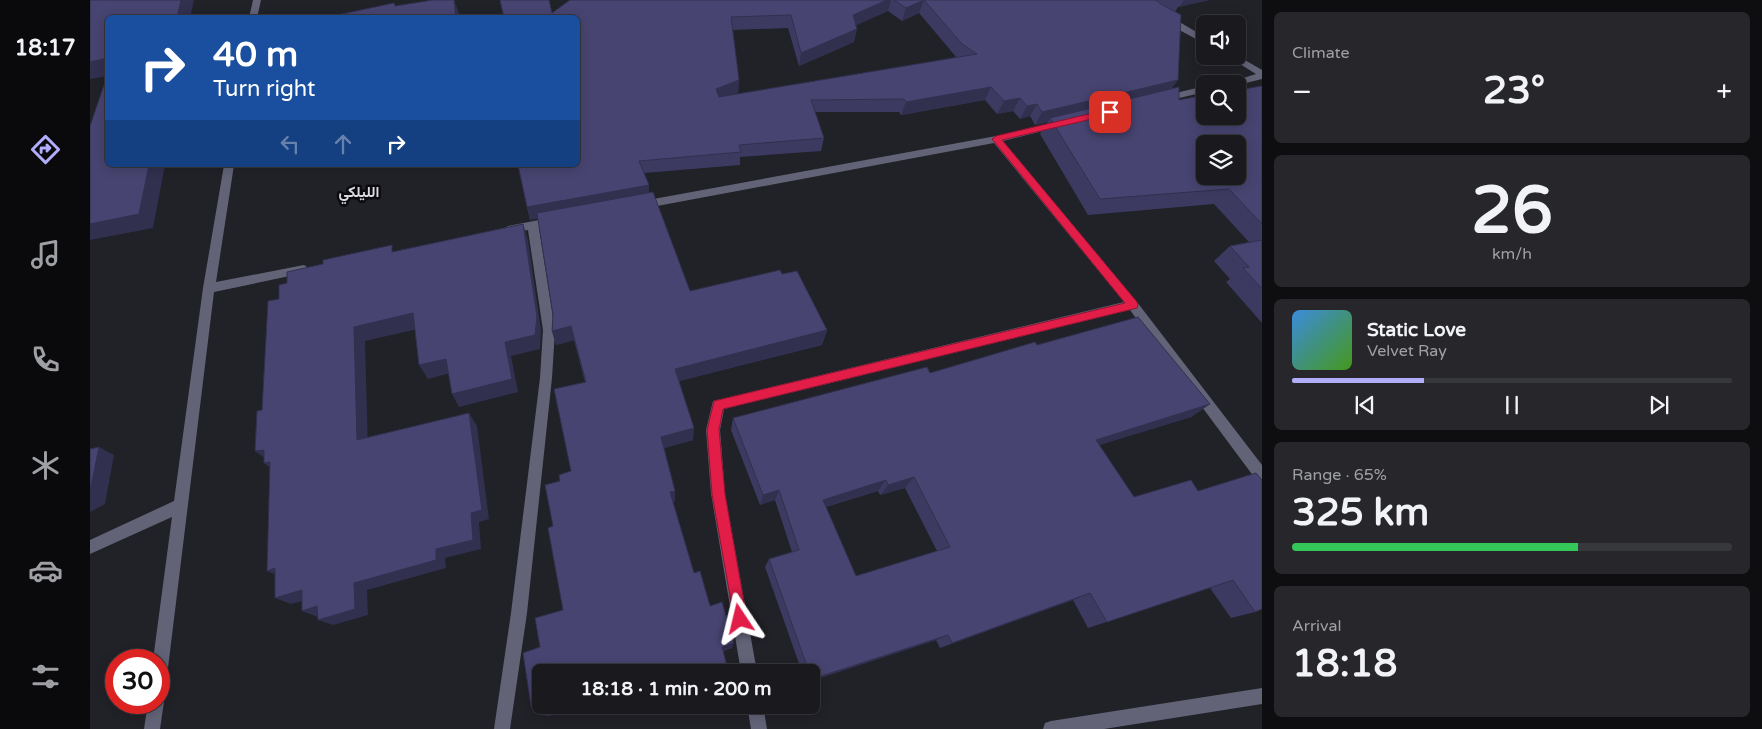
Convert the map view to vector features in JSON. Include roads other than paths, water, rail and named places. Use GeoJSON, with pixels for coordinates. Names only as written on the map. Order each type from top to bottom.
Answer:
{"type":"FeatureCollection","features":[{"type":"Feature","properties":{"kind":"street"},"geometry":{"type":"LineString","coordinates":[[254,15],[256,0]]}},
{"type":"Feature","properties":{"kind":"street"},"geometry":{"type":"LineString","coordinates":[[1138,0],[1157,14],[1196,36]]}},
{"type":"Feature","properties":{"kind":"street"},"geometry":{"type":"LineString","coordinates":[[1246,65],[1262,75]]}},
{"type":"Feature","properties":{"kind":"street"},"geometry":{"type":"LineString","coordinates":[[1246,79],[1262,75]]}},
{"type":"Feature","properties":{"kind":"street"},"geometry":{"type":"LineString","coordinates":[[1148,103],[1196,91]]}},
{"type":"Feature","properties":{"kind":"street"},"geometry":{"type":"LineString","coordinates":[[629,207],[996,139],[1072,121]]}},
{"type":"Feature","properties":{"kind":"street"},"geometry":{"type":"LineString","coordinates":[[996,139],[1133,305],[1262,476]]}},
{"type":"Feature","properties":{"kind":"street"},"geometry":{"type":"LineString","coordinates":[[162,649],[208,288],[229,167]]}},
{"type":"Feature","properties":{"kind":"street"},"geometry":{"type":"LineString","coordinates":[[494,232],[562,219]]}},
{"type":"Feature","properties":{"kind":"street"},"geometry":{"type":"LineString","coordinates":[[502,729],[519,613],[547,368],[549,330],[532,225]]}},
{"type":"Feature","properties":{"kind":"street"},"geometry":{"type":"LineString","coordinates":[[208,288],[313,268]]}},
{"type":"Feature","properties":{"kind":"street"},"geometry":{"type":"LineString","coordinates":[[748,664],[718,494],[713,430],[718,405],[1133,305]]}},
{"type":"Feature","properties":{"kind":"street"},"geometry":{"type":"LineString","coordinates":[[90,546],[180,506]]}},
{"type":"Feature","properties":{"kind":"street"},"geometry":{"type":"LineString","coordinates":[[1051,729],[1262,696]]}},
{"type":"Feature","properties":{"kind":"street"},"geometry":{"type":"LineString","coordinates":[[152,729],[154,714]]}},
{"type":"Feature","properties":{"kind":"street"},"geometry":{"type":"LineString","coordinates":[[756,714],[759,729]]}},
{"type":"Feature","properties":{"kind":"district","name":"الليلكي"},"geometry":{"type":"Point","coordinates":[359,192]}}]}
